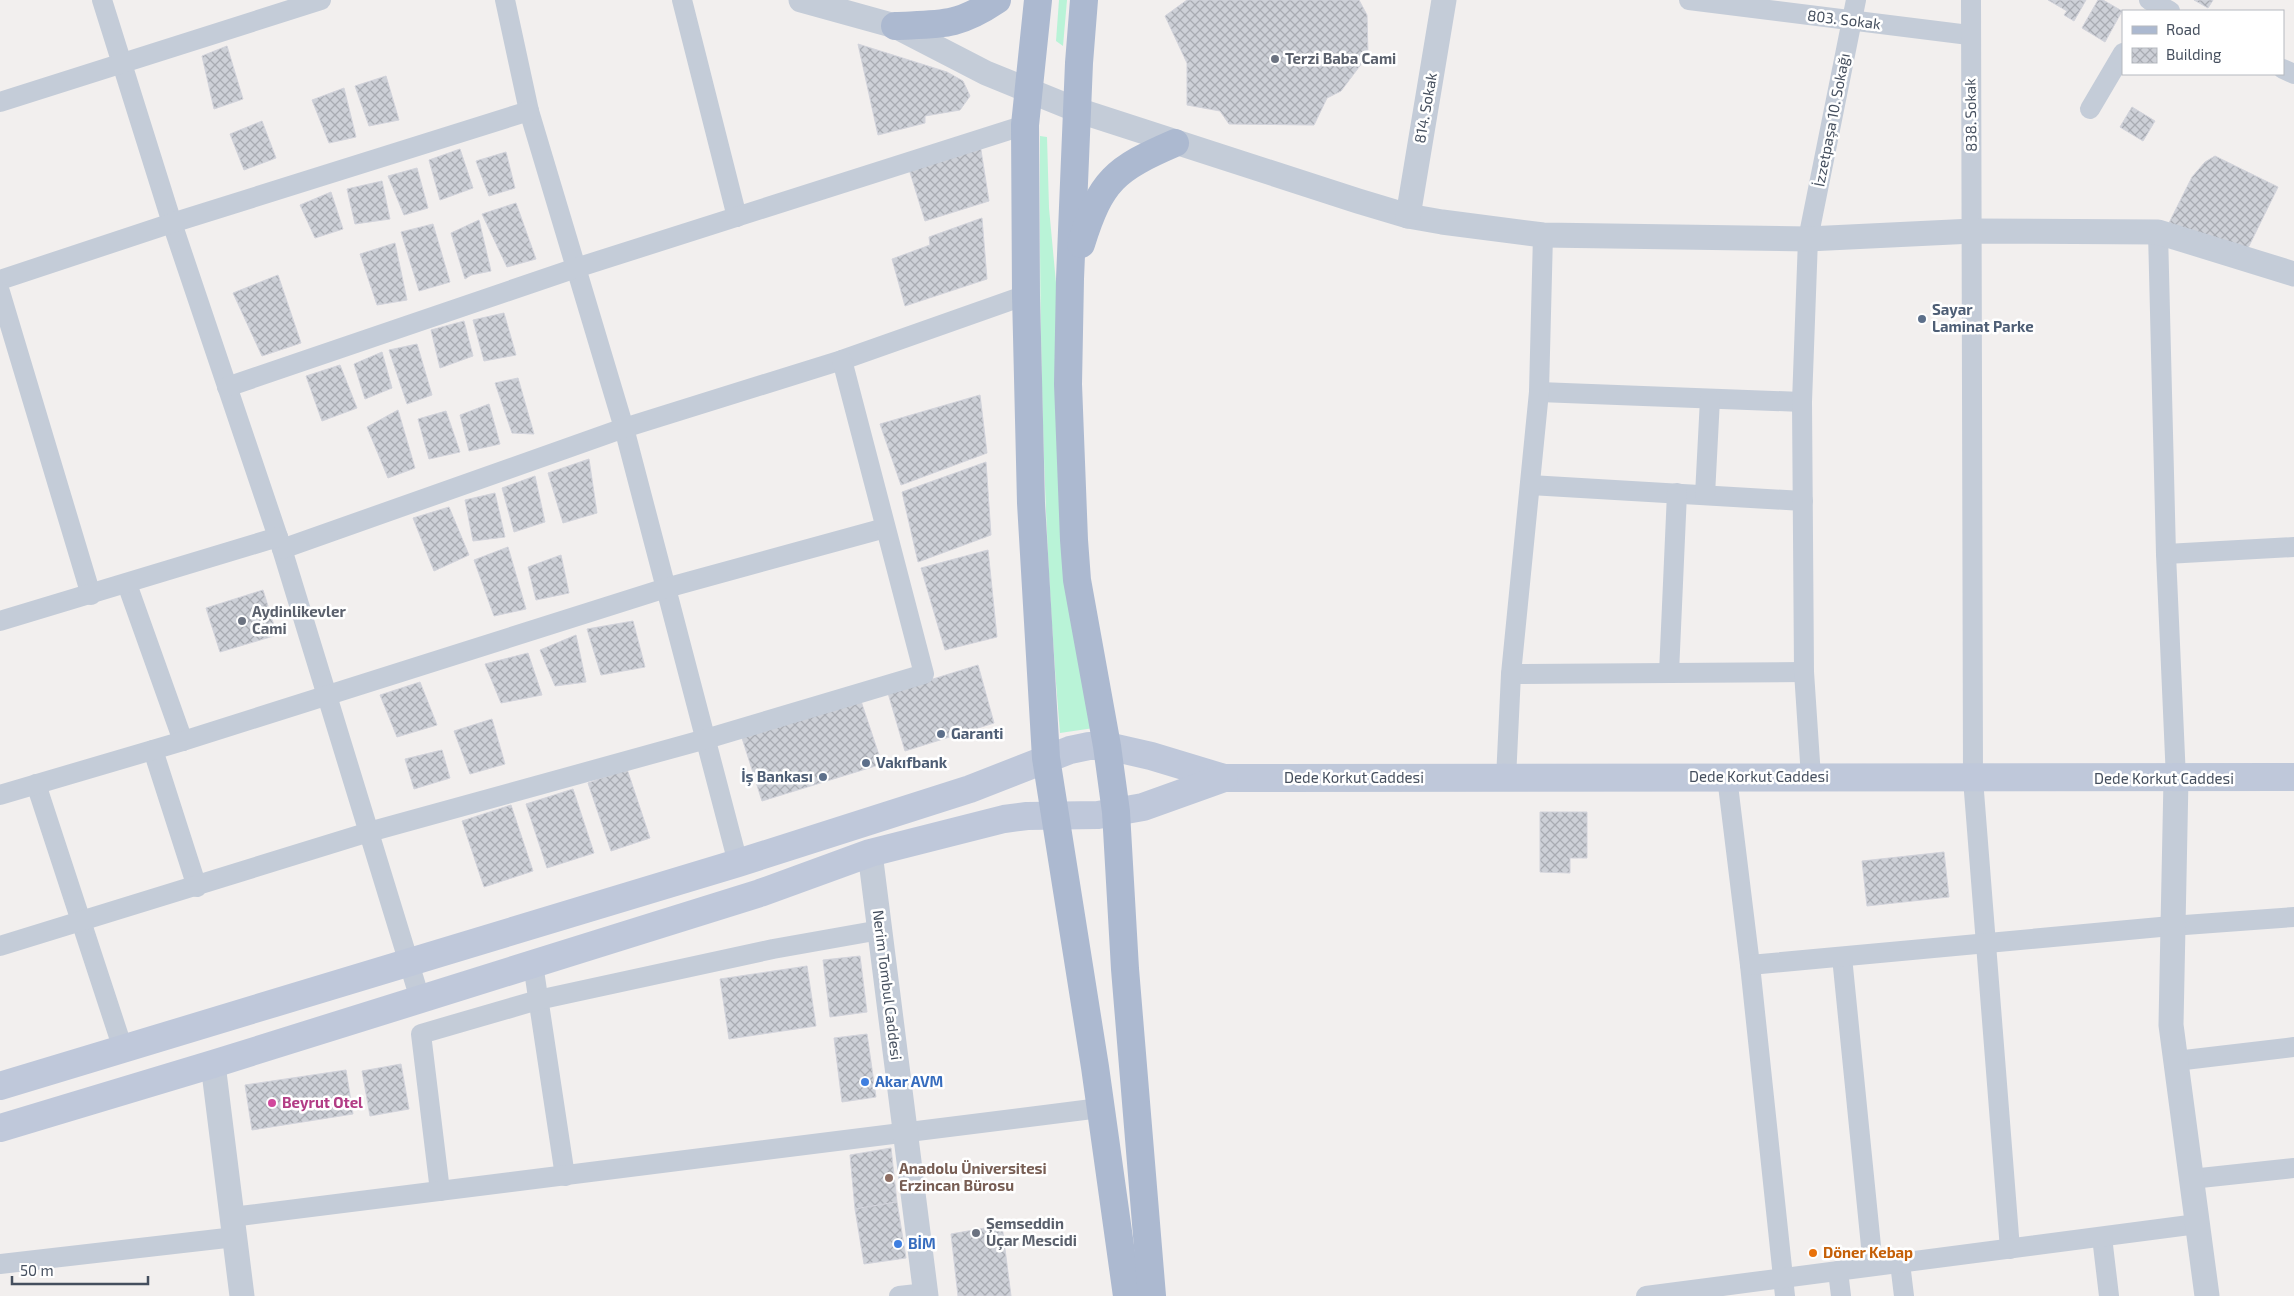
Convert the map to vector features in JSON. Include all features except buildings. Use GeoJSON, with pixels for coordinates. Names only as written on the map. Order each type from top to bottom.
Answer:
{"type":"FeatureCollection","features":[{"type":"Feature","properties":{"kind":"main road"},"geometry":{"type":"LineString","coordinates":[[895,26],[947,24],[976,14],[997,0]]}},
{"type":"Feature","properties":{"kind":"main road"},"geometry":{"type":"LineString","coordinates":[[1038,0],[1027,91],[1025,125],[1026,295],[1031,503],[1046,758],[1100,1108],[1126,1296]]}},
{"type":"Feature","properties":{"kind":"main road"},"geometry":{"type":"LineString","coordinates":[[1084,0],[1076,110],[1068,384],[1077,580],[1087,645],[1107,746],[1116,812],[1125,969],[1152,1296]]}},
{"type":"Feature","properties":{"kind":"main road"},"geometry":{"type":"LineString","coordinates":[[1070,279],[1092,208],[1114,177],[1137,160],[1175,143]]}},
{"type":"Feature","properties":{"kind":"main road","name":"Dede Korkut Caddesi"},"geometry":{"type":"LineString","coordinates":[[0,1086],[738,863],[970,789],[1046,758],[1089,746],[1107,746],[1144,754],[1224,778],[1811,777],[2176,779],[2294,777]]}},
{"type":"Feature","properties":{"kind":"main road","name":"Dede Korkut Caddesi"},"geometry":{"type":"LineString","coordinates":[[0,1128],[213,1064],[760,893],[870,853],[1004,819],[1098,814],[1143,807],[1224,778]]}},
{"type":"Feature","properties":{"kind":"street"},"geometry":{"type":"LineString","coordinates":[[102,0],[120,63],[172,223],[280,543],[420,999]]}},
{"type":"Feature","properties":{"kind":"street"},"geometry":{"type":"LineString","coordinates":[[0,102],[321,0]]}},
{"type":"Feature","properties":{"kind":"street"},"geometry":{"type":"LineString","coordinates":[[505,0],[529,111],[624,428],[738,863]]}},
{"type":"Feature","properties":{"kind":"street"},"geometry":{"type":"LineString","coordinates":[[682,0],[738,217]]}},
{"type":"Feature","properties":{"kind":"street"},"geometry":{"type":"LineString","coordinates":[[801,0],[895,26],[986,73],[1076,110],[1408,216],[1473,227],[1543,235],[1808,239],[1973,230],[2158,232],[2294,274]]}},
{"type":"Feature","properties":{"kind":"street","name":"814. Sokak"},"geometry":{"type":"LineString","coordinates":[[1408,216],[1444,0]]}},
{"type":"Feature","properties":{"kind":"street","name":"803. Sokak"},"geometry":{"type":"LineString","coordinates":[[1689,0],[1970,35]]}},
{"type":"Feature","properties":{"kind":"street","name":"İzzetpaşa 10. Sokağı"},"geometry":{"type":"LineString","coordinates":[[1811,777],[1804,672],[1802,402],[1808,239],[1856,0]]}},
{"type":"Feature","properties":{"kind":"street","name":"838. Sokak"},"geometry":{"type":"LineString","coordinates":[[1971,0],[1974,779],[1985,945],[2010,1249]]}},
{"type":"Feature","properties":{"kind":"street"},"geometry":{"type":"LineString","coordinates":[[2151,3],[2168,10]]}},
{"type":"Feature","properties":{"kind":"street"},"geometry":{"type":"LineString","coordinates":[[2090,109],[2122,55]]}},
{"type":"Feature","properties":{"kind":"street"},"geometry":{"type":"LineString","coordinates":[[0,280],[172,223],[529,111]]}},
{"type":"Feature","properties":{"kind":"street"},"geometry":{"type":"LineString","coordinates":[[227,387],[576,268],[1025,125]]}},
{"type":"Feature","properties":{"kind":"street"},"geometry":{"type":"LineString","coordinates":[[2158,232],[2166,554],[2176,779],[2171,926],[2171,1025],[2207,1296]]}},
{"type":"Feature","properties":{"kind":"street"},"geometry":{"type":"LineString","coordinates":[[1506,778],[1511,674],[1539,392],[1543,235]]}},
{"type":"Feature","properties":{"kind":"street"},"geometry":{"type":"LineString","coordinates":[[0,292],[91,595]]}},
{"type":"Feature","properties":{"kind":"street"},"geometry":{"type":"LineString","coordinates":[[0,620],[280,543],[624,428],[842,360],[1026,295]]}},
{"type":"Feature","properties":{"kind":"street"},"geometry":{"type":"LineString","coordinates":[[0,946],[197,887],[369,832],[706,739],[924,674],[842,360]]}},
{"type":"Feature","properties":{"kind":"street"},"geometry":{"type":"LineString","coordinates":[[1539,392],[1802,402]]}},
{"type":"Feature","properties":{"kind":"street"},"geometry":{"type":"LineString","coordinates":[[1704,495],[1710,399]]}},
{"type":"Feature","properties":{"kind":"street"},"geometry":{"type":"LineString","coordinates":[[1530,485],[1803,501]]}},
{"type":"Feature","properties":{"kind":"street"},"geometry":{"type":"LineString","coordinates":[[1669,673],[1677,494]]}},
{"type":"Feature","properties":{"kind":"street"},"geometry":{"type":"LineString","coordinates":[[0,795],[183,741],[666,588],[885,528]]}},
{"type":"Feature","properties":{"kind":"street"},"geometry":{"type":"LineString","coordinates":[[2166,554],[2294,547]]}},
{"type":"Feature","properties":{"kind":"street"},"geometry":{"type":"LineString","coordinates":[[127,584],[183,741]]}},
{"type":"Feature","properties":{"kind":"street"},"geometry":{"type":"LineString","coordinates":[[1511,674],[1804,672]]}},
{"type":"Feature","properties":{"kind":"street"},"geometry":{"type":"LineString","coordinates":[[153,750],[197,887]]}},
{"type":"Feature","properties":{"kind":"street"},"geometry":{"type":"LineString","coordinates":[[1727,777],[1750,965],[1784,1287]]}},
{"type":"Feature","properties":{"kind":"street"},"geometry":{"type":"LineString","coordinates":[[36,784],[123,1049]]}},
{"type":"Feature","properties":{"kind":"street","name":"Nerim Tombul Caddesi"},"geometry":{"type":"LineString","coordinates":[[870,853],[926,1294]]}},
{"type":"Feature","properties":{"kind":"street"},"geometry":{"type":"LineString","coordinates":[[1750,965],[1985,945],[2171,926],[2294,917]]}},
{"type":"Feature","properties":{"kind":"street"},"geometry":{"type":"LineString","coordinates":[[440,1191],[420,1034],[538,1000],[774,950],[880,930]]}},
{"type":"Feature","properties":{"kind":"street"},"geometry":{"type":"LineString","coordinates":[[1842,957],[1873,1266]]}},
{"type":"Feature","properties":{"kind":"street"},"geometry":{"type":"LineString","coordinates":[[532,964],[566,1176]]}},
{"type":"Feature","properties":{"kind":"street"},"geometry":{"type":"LineString","coordinates":[[2176,1061],[2294,1047]]}},
{"type":"Feature","properties":{"kind":"street"},"geometry":{"type":"LineString","coordinates":[[213,1064],[242,1296]]}},
{"type":"Feature","properties":{"kind":"street"},"geometry":{"type":"LineString","coordinates":[[0,1264],[233,1227],[440,1191],[1100,1108]]}},
{"type":"Feature","properties":{"kind":"street"},"geometry":{"type":"LineString","coordinates":[[2192,1179],[2294,1168]]}},
{"type":"Feature","properties":{"kind":"street"},"geometry":{"type":"LineString","coordinates":[[1646,1296],[1784,1287],[1838,1272],[1873,1266],[2197,1224]]}},
{"type":"Feature","properties":{"kind":"street"},"geometry":{"type":"LineString","coordinates":[[2102,1237],[2109,1296]]}},
{"type":"Feature","properties":{"kind":"street"},"geometry":{"type":"LineString","coordinates":[[1900,1263],[1904,1296]]}},
{"type":"Feature","properties":{"kind":"street"},"geometry":{"type":"LineString","coordinates":[[1838,1272],[1841,1296]]}},
{"type":"Feature","properties":{"kind":"street"},"geometry":{"type":"LineString","coordinates":[[899,1296],[926,1294]]}},
{"type":"Feature","properties":{"kind":"green space"},"geometry":{"type":"Polygon","coordinates":[[[1059,0],[1067,0],[1063,46],[1056,41],[1059,0]]]}},
{"type":"Feature","properties":{"kind":"green space"},"geometry":{"type":"Polygon","coordinates":[[[1040,136],[1047,137],[1049,208],[1056,283],[1056,430],[1094,728],[1060,733],[1054,659],[1043,435],[1040,286],[1040,136]]]}},
{"type":"Feature","properties":{"kind":"place","name":"Terzi Baba Cami"},"geometry":{"type":"Point","coordinates":[1275,59]}},
{"type":"Feature","properties":{"kind":"place","name":"Sayar Laminat Parke"},"geometry":{"type":"Point","coordinates":[1922,319]}},
{"type":"Feature","properties":{"kind":"place","name":"Aydinlikevler Cami"},"geometry":{"type":"Point","coordinates":[242,621]}},
{"type":"Feature","properties":{"kind":"place","name":"Garanti"},"geometry":{"type":"Point","coordinates":[941,734]}},
{"type":"Feature","properties":{"kind":"place","name":"Vakıfbank"},"geometry":{"type":"Point","coordinates":[866,763]}},
{"type":"Feature","properties":{"kind":"place","name":"İş Bankası"},"geometry":{"type":"Point","coordinates":[823,777]}},
{"type":"Feature","properties":{"kind":"place","name":"Akar AVM"},"geometry":{"type":"Point","coordinates":[865,1082]}},
{"type":"Feature","properties":{"kind":"place","name":"Beyrut Otel"},"geometry":{"type":"Point","coordinates":[272,1103]}},
{"type":"Feature","properties":{"kind":"place","name":"Anadolu Üniversitesi Erzincan Bürosu"},"geometry":{"type":"Point","coordinates":[889,1178]}},
{"type":"Feature","properties":{"kind":"place","name":"Şemseddin Uçar Mescidi"},"geometry":{"type":"Point","coordinates":[976,1233]}},
{"type":"Feature","properties":{"kind":"place","name":"BİM"},"geometry":{"type":"Point","coordinates":[898,1244]}},
{"type":"Feature","properties":{"kind":"place","name":"Döner Kebap"},"geometry":{"type":"Point","coordinates":[1813,1253]}}]}
